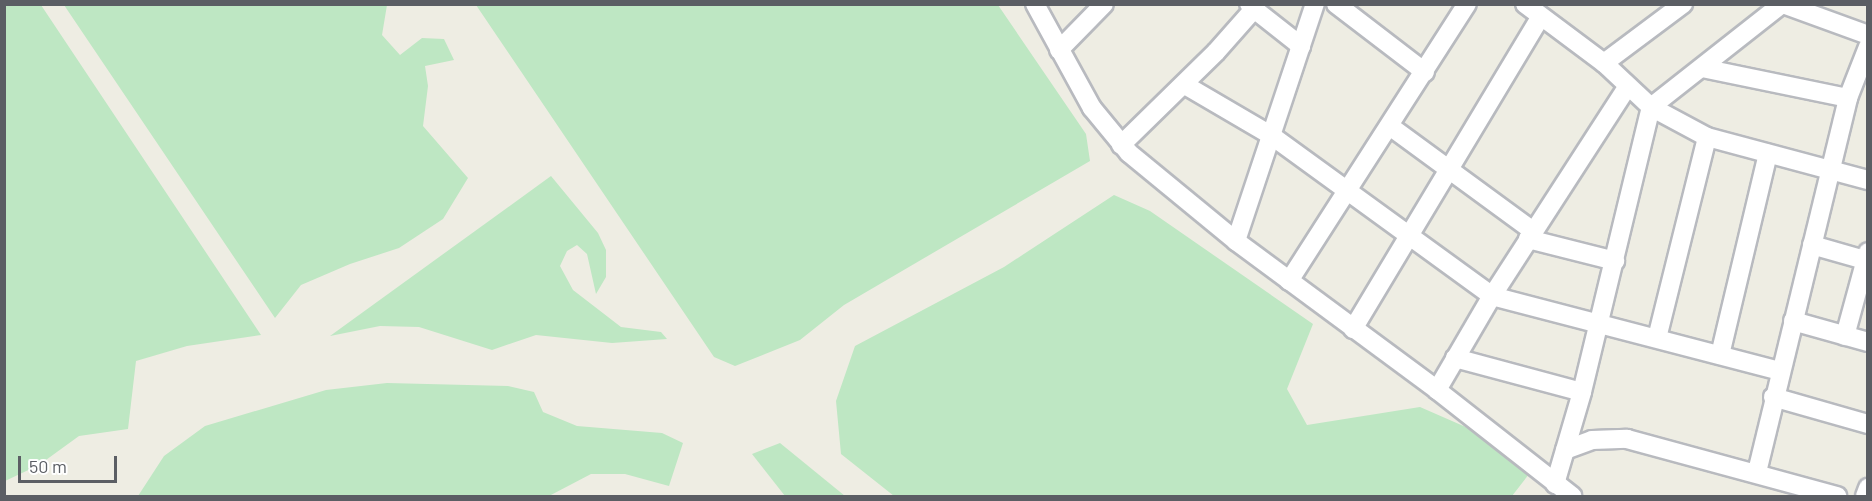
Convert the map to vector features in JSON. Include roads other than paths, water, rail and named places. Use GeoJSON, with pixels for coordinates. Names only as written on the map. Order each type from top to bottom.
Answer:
{"type":"FeatureCollection","features":[{"type":"Feature","properties":{"kind":"street"},"geometry":{"type":"LineString","coordinates":[[1035,4],[1092,108],[1121,145],[1236,241],[1437,390],[1572,496]]}},
{"type":"Feature","properties":{"kind":"street"},"geometry":{"type":"LineString","coordinates":[[1059,50],[1104,4]]}},
{"type":"Feature","properties":{"kind":"street"},"geometry":{"type":"LineString","coordinates":[[1236,241],[1315,4]]}},
{"type":"Feature","properties":{"kind":"street"},"geometry":{"type":"LineString","coordinates":[[1290,281],[1349,194],[1467,4]]}},
{"type":"Feature","properties":{"kind":"street"},"geometry":{"type":"LineString","coordinates":[[1525,4],[1540,18],[1604,63],[1651,107],[1707,137],[1868,180]]}},
{"type":"Feature","properties":{"kind":"street"},"geometry":{"type":"LineString","coordinates":[[1604,63],[1683,4]]}},
{"type":"Feature","properties":{"kind":"street"},"geometry":{"type":"LineString","coordinates":[[1555,484],[1600,325],[1651,107],[1783,4],[1816,10],[1868,35]]}},
{"type":"Feature","properties":{"kind":"street"},"geometry":{"type":"LineString","coordinates":[[1121,145],[1185,85],[1252,7],[1301,46]]}},
{"type":"Feature","properties":{"kind":"street"},"geometry":{"type":"LineString","coordinates":[[1348,8],[1425,72]]}},
{"type":"Feature","properties":{"kind":"street"},"geometry":{"type":"LineString","coordinates":[[1353,329],[1540,18]]}},
{"type":"Feature","properties":{"kind":"street"},"geometry":{"type":"LineString","coordinates":[[1757,472],[1828,169],[1848,98],[1868,47]]}},
{"type":"Feature","properties":{"kind":"street"},"geometry":{"type":"LineString","coordinates":[[1702,68],[1848,98]]}},
{"type":"Feature","properties":{"kind":"street"},"geometry":{"type":"LineString","coordinates":[[1185,85],[1272,136],[1492,296],[1779,371]]}},
{"type":"Feature","properties":{"kind":"street"},"geometry":{"type":"LineString","coordinates":[[1437,390],[1530,235],[1628,86]]}},
{"type":"Feature","properties":{"kind":"street"},"geometry":{"type":"LineString","coordinates":[[1391,127],[1448,169],[1530,235],[1615,261]]}},
{"type":"Feature","properties":{"kind":"street"},"geometry":{"type":"LineString","coordinates":[[1657,338],[1707,137]]}},
{"type":"Feature","properties":{"kind":"street"},"geometry":{"type":"LineString","coordinates":[[1720,355],[1768,154]]}},
{"type":"Feature","properties":{"kind":"street"},"geometry":{"type":"LineString","coordinates":[[1812,245],[1867,258],[1845,336]]}},
{"type":"Feature","properties":{"kind":"street"},"geometry":{"type":"LineString","coordinates":[[1793,321],[1868,342]]}},
{"type":"Feature","properties":{"kind":"street"},"geometry":{"type":"LineString","coordinates":[[1455,358],[1582,392]]}},
{"type":"Feature","properties":{"kind":"street"},"geometry":{"type":"LineString","coordinates":[[1773,397],[1868,424]]}},
{"type":"Feature","properties":{"kind":"street"},"geometry":{"type":"LineString","coordinates":[[1565,450],[1592,440],[1627,439],[1722,466],[1757,472],[1837,496]]}},
{"type":"Feature","properties":{"kind":"street"},"geometry":{"type":"LineString","coordinates":[[1865,496],[1868,488]]}}]}
